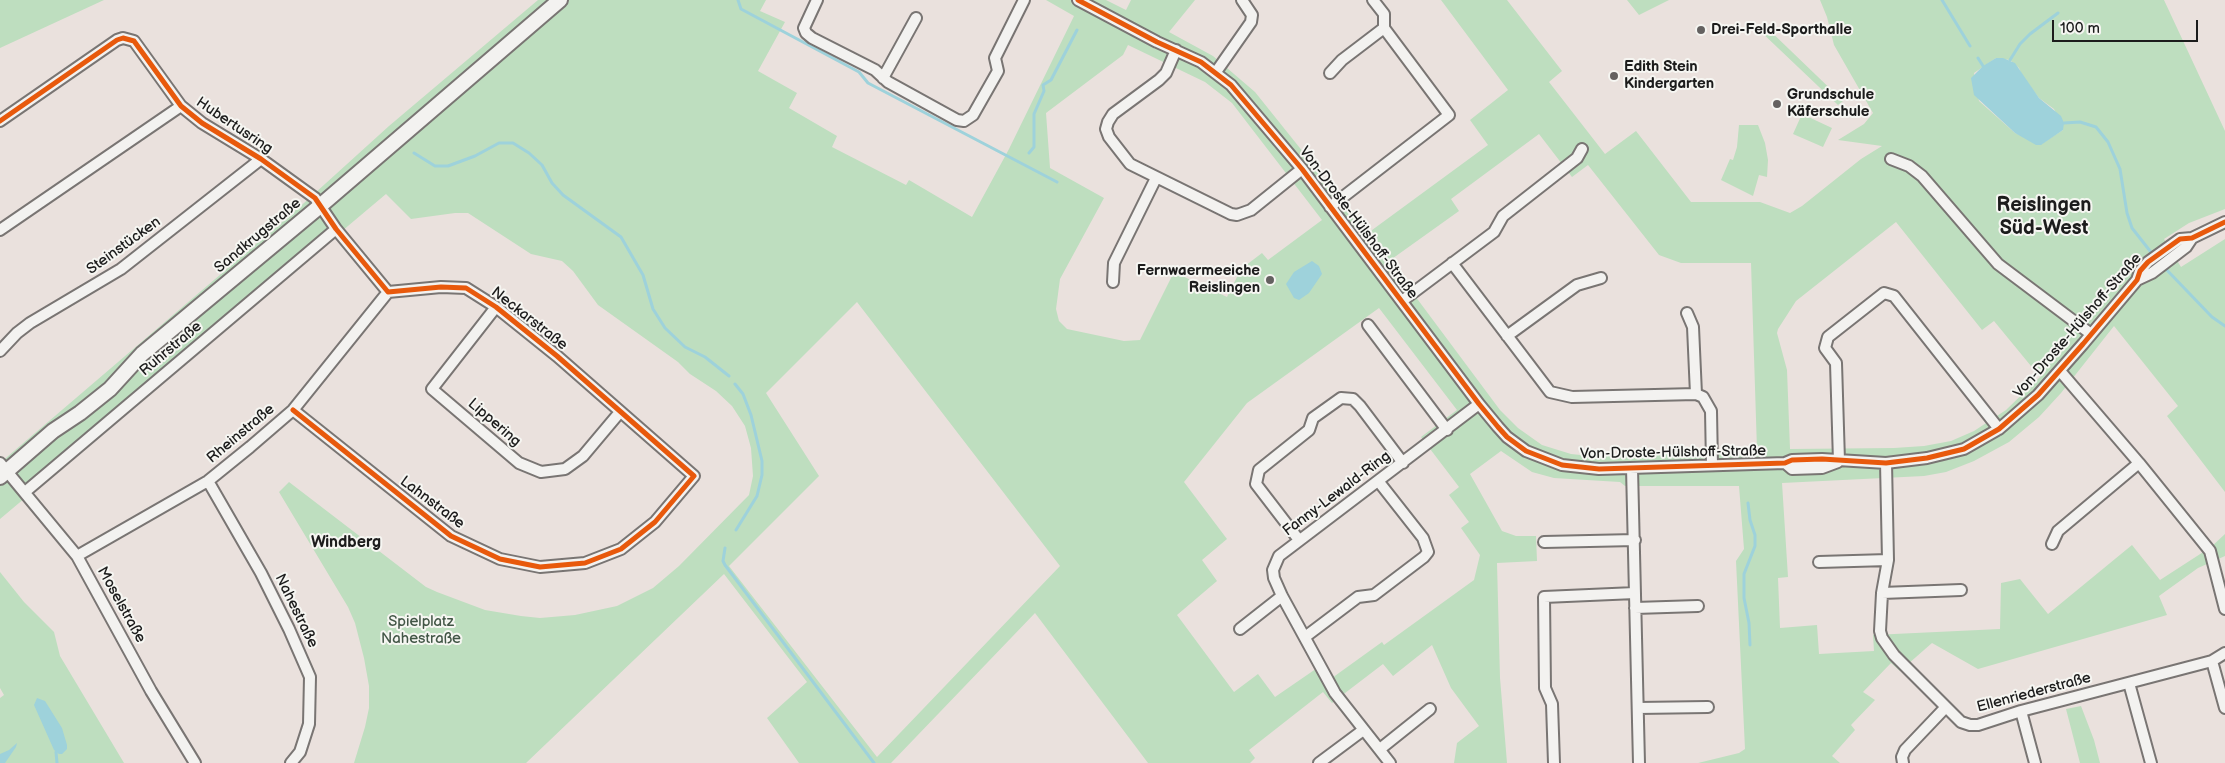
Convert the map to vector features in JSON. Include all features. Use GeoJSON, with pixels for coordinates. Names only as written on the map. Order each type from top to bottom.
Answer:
{"type":"FeatureCollection","features":[{"type":"Feature","properties":{"kind":"street","name":"Sandkrugstraße"},"geometry":{"type":"LineString","coordinates":[[2,470],[110,389],[142,354],[320,206],[560,0]]}},
{"type":"Feature","properties":{"kind":"street"},"geometry":{"type":"LineString","coordinates":[[818,0],[806,22],[804,28],[806,33],[812,38],[875,70],[883,78],[957,120],[968,120],[973,116],[998,71],[995,58],[1024,0]]}},
{"type":"Feature","properties":{"kind":"street","name":"Von-Droste-Hülshoff-Straße"},"geometry":{"type":"LineString","coordinates":[[1078,0],[1216,72],[1263,120],[1479,404],[1507,437],[1538,457],[1576,467],[1712,466],[1786,463],[1799,460],[1822,459],[1886,463],[1950,453],[1982,440],[1999,429],[2038,395],[2137,280],[2140,271],[2152,266],[2176,248],[2186,247],[2192,238],[2225,222]]}},
{"type":"Feature","properties":{"kind":"street"},"geometry":{"type":"LineString","coordinates":[[1216,72],[1251,22],[1252,15],[1242,0]]}},
{"type":"Feature","properties":{"kind":"street"},"geometry":{"type":"LineString","coordinates":[[1330,207],[1449,116],[1384,28],[1384,14],[1373,0]]}},
{"type":"Feature","properties":{"kind":"street"},"geometry":{"type":"LineString","coordinates":[[883,78],[916,18]]}},
{"type":"Feature","properties":{"kind":"street"},"geometry":{"type":"LineString","coordinates":[[1330,73],[1342,60],[1384,28]]}},
{"type":"Feature","properties":{"kind":"street","name":"Hubertusring"},"geometry":{"type":"LineString","coordinates":[[0,121],[117,40],[130,38],[138,45],[181,106],[202,123],[261,159],[314,198],[320,206]]}},
{"type":"Feature","properties":{"kind":"street"},"geometry":{"type":"LineString","coordinates":[[1176,50],[1166,73],[1112,114],[1106,129],[1109,137],[1130,164],[1231,214],[1237,215],[1251,210],[1302,169]]}},
{"type":"Feature","properties":{"kind":"street","name":"Hubertusring"},"geometry":{"type":"LineString","coordinates":[[0,230],[181,106]]}},
{"type":"Feature","properties":{"kind":"street"},"geometry":{"type":"LineString","coordinates":[[1402,301],[1494,232],[1504,216],[1577,158],[1582,149]]}},
{"type":"Feature","properties":{"kind":"street","name":"Steinstücken"},"geometry":{"type":"LineString","coordinates":[[0,351],[17,333],[30,323],[121,269],[261,159]]}},
{"type":"Feature","properties":{"kind":"street"},"geometry":{"type":"LineString","coordinates":[[1891,159],[1909,166],[1922,176],[1998,264],[2091,334]]}},
{"type":"Feature","properties":{"kind":"street"},"geometry":{"type":"LineString","coordinates":[[1113,282],[1114,264],[1156,178]]}},
{"type":"Feature","properties":{"kind":"street"},"geometry":{"type":"LineString","coordinates":[[320,206],[336,229],[388,292]]}},
{"type":"Feature","properties":{"kind":"street","name":"Ruhrstraße"},"geometry":{"type":"LineString","coordinates":[[25,492],[336,229]]}},
{"type":"Feature","properties":{"kind":"street"},"geometry":{"type":"LineString","coordinates":[[1452,263],[1550,392],[1559,396],[1572,397],[1696,394],[1703,397],[1711,411],[1712,466]]}},
{"type":"Feature","properties":{"kind":"street"},"geometry":{"type":"LineString","coordinates":[[1507,336],[1577,285],[1601,278]]}},
{"type":"Feature","properties":{"kind":"street","name":"Neckarstraße"},"geometry":{"type":"LineString","coordinates":[[388,292],[441,287],[466,288],[496,307],[557,356],[694,476]]}},
{"type":"Feature","properties":{"kind":"street","name":"Rheinstraße"},"geometry":{"type":"LineString","coordinates":[[77,556],[208,481],[293,410],[388,292]]}},
{"type":"Feature","properties":{"kind":"street"},"geometry":{"type":"LineString","coordinates":[[1839,461],[1836,363],[1825,348],[1828,338],[1884,294],[1894,296],[1999,429]]}},
{"type":"Feature","properties":{"kind":"street","name":"Lippering"},"geometry":{"type":"LineString","coordinates":[[496,307],[432,389],[518,463],[541,472],[565,469],[583,456],[620,412]]}},
{"type":"Feature","properties":{"kind":"street"},"geometry":{"type":"LineString","coordinates":[[1687,313],[1693,327],[1696,394]]}},
{"type":"Feature","properties":{"kind":"street"},"geometry":{"type":"LineString","coordinates":[[1368,325],[1447,430]]}},
{"type":"Feature","properties":{"kind":"street"},"geometry":{"type":"LineString","coordinates":[[2060,371],[2139,463],[2210,551],[2225,609]]}},
{"type":"Feature","properties":{"kind":"street"},"geometry":{"type":"LineString","coordinates":[[1299,540],[1256,484],[1259,470],[1309,430],[1313,418],[1340,398],[1353,399],[1360,406],[1403,464]]}},
{"type":"Feature","properties":{"kind":"street","name":"Fanny-Lewald-Ring"},"geometry":{"type":"LineString","coordinates":[[1390,763],[1334,693],[1282,596],[1274,578],[1275,563],[1279,556],[1299,540],[1403,464],[1479,404]]}},
{"type":"Feature","properties":{"kind":"street","name":"Lahnstraße"},"geometry":{"type":"LineString","coordinates":[[293,410],[451,536],[500,559],[540,567],[586,563],[621,549],[655,522],[694,476]]}},
{"type":"Feature","properties":{"kind":"street","name":"Ellenriederstraße"},"geometry":{"type":"LineString","coordinates":[[1886,463],[1888,560],[1882,593],[1880,631],[1882,638],[1894,654],[1960,722],[1970,725],[2212,661],[2225,653]]}},
{"type":"Feature","properties":{"kind":"street"},"geometry":{"type":"LineString","coordinates":[[2052,544],[2058,531],[2139,463]]}},
{"type":"Feature","properties":{"kind":"street"},"geometry":{"type":"LineString","coordinates":[[1632,468],[1639,763]]}},
{"type":"Feature","properties":{"kind":"street","name":"Moselstraße"},"geometry":{"type":"LineString","coordinates":[[2,470],[25,492],[77,556],[151,691],[195,763]]}},
{"type":"Feature","properties":{"kind":"street","name":"Nahestraße"},"geometry":{"type":"LineString","coordinates":[[208,481],[261,573],[310,677],[309,724],[300,752],[291,763]]}},
{"type":"Feature","properties":{"kind":"street"},"geometry":{"type":"LineString","coordinates":[[1305,637],[1358,597],[1374,594],[1428,552],[1424,538],[1379,482]]}},
{"type":"Feature","properties":{"kind":"street"},"geometry":{"type":"LineString","coordinates":[[1544,542],[1635,540]]}},
{"type":"Feature","properties":{"kind":"street"},"geometry":{"type":"LineString","coordinates":[[1819,562],[1888,560]]}},
{"type":"Feature","properties":{"kind":"street"},"geometry":{"type":"LineString","coordinates":[[1882,593],[1961,590]]}},
{"type":"Feature","properties":{"kind":"street"},"geometry":{"type":"LineString","coordinates":[[1554,763],[1552,704],[1545,688],[1544,596],[1635,593]]}},
{"type":"Feature","properties":{"kind":"street"},"geometry":{"type":"LineString","coordinates":[[1240,629],[1282,596]]}},
{"type":"Feature","properties":{"kind":"street"},"geometry":{"type":"LineString","coordinates":[[1635,608],[1698,606]]}},
{"type":"Feature","properties":{"kind":"street"},"geometry":{"type":"LineString","coordinates":[[2212,661],[2225,708]]}},
{"type":"Feature","properties":{"kind":"street"},"geometry":{"type":"LineString","coordinates":[[2129,683],[2151,763]]}},
{"type":"Feature","properties":{"kind":"street"},"geometry":{"type":"LineString","coordinates":[[1638,708],[1708,707]]}},
{"type":"Feature","properties":{"kind":"street"},"geometry":{"type":"LineString","coordinates":[[1904,763],[1902,757],[1905,750],[1945,708]]}},
{"type":"Feature","properties":{"kind":"street"},"geometry":{"type":"LineString","coordinates":[[1380,749],[1430,709]]}},
{"type":"Feature","properties":{"kind":"street"},"geometry":{"type":"LineString","coordinates":[[2021,711],[2035,763]]}},
{"type":"Feature","properties":{"kind":"street"},"geometry":{"type":"LineString","coordinates":[[1319,763],[1362,730]]}},
{"type":"Feature","properties":{"kind":"green space"},"geometry":{"type":"Polygon","coordinates":[[[0,0],[104,0],[0,48],[0,0]]]}},
{"type":"Feature","properties":{"kind":"green space","name":"Spielplatz Nahestraße"},"geometry":{"type":"Polygon","coordinates":[[[538,0],[766,0],[760,11],[785,22],[758,71],[797,93],[789,108],[837,136],[832,147],[906,185],[909,180],[972,217],[1009,149],[1074,16],[1046,0],[1106,0],[1126,10],[1131,0],[1195,0],[1169,32],[1213,56],[1255,92],[1368,233],[1488,145],[1470,120],[1508,90],[1441,0],[1507,0],[1562,71],[1549,82],[1605,154],[1636,131],[1691,202],[1760,202],[1790,213],[1802,206],[1861,159],[1882,146],[1838,140],[1864,124],[1873,113],[1834,45],[1827,17],[1820,0],[2164,0],[2225,131],[2225,209],[2189,223],[2164,239],[2181,267],[2225,239],[2225,492],[2167,416],[2178,406],[2114,326],[2061,393],[2039,417],[2009,442],[1974,461],[1946,472],[1924,476],[1782,483],[1788,577],[1778,578],[1780,628],[1817,625],[1819,654],[1874,651],[1873,635],[2000,629],[2001,583],[2020,579],[2048,614],[2132,545],[2160,580],[2211,547],[2225,534],[2225,556],[2198,568],[2159,596],[2167,615],[1978,669],[1932,643],[1900,671],[1891,663],[1863,692],[1875,700],[1851,725],[1855,730],[1832,756],[1840,763],[1698,763],[1739,753],[1745,749],[1736,561],[1744,549],[1739,486],[1625,486],[1620,482],[1554,478],[1532,472],[1501,451],[1470,474],[1502,531],[1516,536],[1536,536],[1537,561],[1497,563],[1500,678],[1507,763],[1454,763],[1457,743],[1479,726],[1451,688],[1432,645],[1393,676],[1383,664],[1332,703],[1323,692],[1249,750],[1255,758],[1250,763],[1148,763],[1035,613],[891,763],[799,763],[767,718],[807,682],[724,574],[526,763],[354,763],[369,708],[369,686],[364,658],[355,623],[348,607],[279,492],[289,482],[426,587],[485,610],[540,618],[575,615],[617,606],[653,588],[679,566],[749,495],[753,476],[751,448],[745,426],[732,406],[716,391],[690,374],[678,362],[598,305],[573,271],[562,261],[531,254],[468,213],[411,219],[386,194],[0,519],[0,463],[304,203],[389,126],[538,0]],[[1128,45],[1123,55],[1046,113],[1050,168],[1104,198],[1060,279],[1056,309],[1059,321],[1067,329],[1124,341],[1140,340],[1174,272],[1227,297],[1241,269],[1262,253],[1268,260],[1322,220],[1232,103],[1205,82],[1128,45]],[[1996,58],[1974,73],[1979,101],[2015,133],[2041,144],[2063,130],[2054,109],[2039,98],[2022,76],[2019,68],[2010,60],[1996,58]],[[1539,134],[1451,199],[1459,211],[1389,261],[1500,410],[1518,428],[1542,445],[1571,454],[1590,456],[1757,450],[1751,263],[1681,263],[1659,255],[1588,165],[1572,177],[1539,134]],[[1896,222],[1796,301],[1777,333],[1787,370],[1790,449],[1894,448],[1924,446],[1951,441],[1974,431],[2006,410],[2040,377],[1994,321],[1982,330],[1896,222]],[[857,302],[766,393],[819,476],[729,566],[877,757],[1060,566],[857,302]],[[1379,308],[1247,403],[1184,482],[1227,539],[1202,560],[1217,581],[1177,615],[1234,692],[1258,674],[1275,697],[1323,664],[1332,678],[1382,642],[1384,645],[1474,580],[1480,555],[1461,528],[1469,522],[1449,495],[1459,487],[1421,437],[1457,410],[1379,308]]]}},
{"type":"Feature","properties":{"kind":"green space"},"geometry":{"type":"Polygon","coordinates":[[[1627,0],[1669,0],[1639,15],[1627,0]]]}},
{"type":"Feature","properties":{"kind":"green space"},"geometry":{"type":"Polygon","coordinates":[[[1763,24],[1843,101],[1838,105],[1758,29],[1763,24]]]}},
{"type":"Feature","properties":{"kind":"green space"},"geometry":{"type":"Polygon","coordinates":[[[1802,114],[1832,128],[1823,147],[1793,134],[1802,114]]]}},
{"type":"Feature","properties":{"kind":"green space"},"geometry":{"type":"Polygon","coordinates":[[[1739,125],[1758,125],[1765,143],[1768,160],[1767,177],[1759,175],[1753,196],[1721,180],[1730,159],[1733,160],[1737,147],[1739,125]]]}},
{"type":"Feature","properties":{"kind":"green space"},"geometry":{"type":"Polygon","coordinates":[[[0,572],[24,602],[54,632],[60,656],[124,763],[0,763],[0,698],[4,695],[0,688],[0,572]]]}},
{"type":"Feature","properties":{"kind":"green space"},"geometry":{"type":"Polygon","coordinates":[[[2081,706],[2094,740],[2100,763],[2080,763],[2066,709],[2081,706]]]}},
{"type":"Feature","properties":{"kind":"water"},"geometry":{"type":"Polygon","coordinates":[[[1996,58],[2003,58],[2015,63],[2039,98],[2061,116],[2064,123],[2063,130],[2041,145],[2036,145],[2015,133],[1974,95],[1971,78],[1983,66],[1996,58]]]}},
{"type":"Feature","properties":{"kind":"water"},"geometry":{"type":"Polygon","coordinates":[[[1312,261],[1319,266],[1322,274],[1309,293],[1299,300],[1294,298],[1286,284],[1294,272],[1312,261]]]}},
{"type":"Feature","properties":{"kind":"water"},"geometry":{"type":"Polygon","coordinates":[[[37,698],[45,701],[62,728],[67,749],[62,754],[54,750],[34,705],[37,698]]]}},
{"type":"Feature","properties":{"kind":"water"},"geometry":{"type":"Polygon","coordinates":[[[17,743],[5,763],[0,763],[0,754],[9,750],[17,743]]]}},
{"type":"Feature","properties":{"kind":"waterway"},"geometry":{"type":"LineString","coordinates":[[738,0],[741,9],[859,72],[868,83],[1057,182]]}},
{"type":"Feature","properties":{"kind":"waterway"},"geometry":{"type":"LineString","coordinates":[[1942,0],[1970,46]]}},
{"type":"Feature","properties":{"kind":"waterway"},"geometry":{"type":"LineString","coordinates":[[2010,60],[2020,44],[2030,34],[2058,13]]}},
{"type":"Feature","properties":{"kind":"waterway"},"geometry":{"type":"LineString","coordinates":[[1029,153],[1034,147],[1034,114],[1044,91],[1043,85],[1051,80],[1077,30]]}},
{"type":"Feature","properties":{"kind":"waterway"},"geometry":{"type":"LineString","coordinates":[[1978,58],[1983,66]]}},
{"type":"Feature","properties":{"kind":"waterway"},"geometry":{"type":"LineString","coordinates":[[2064,123],[2080,122],[2096,127],[2108,142],[2120,169],[2127,213],[2132,228],[2154,256]]}},
{"type":"Feature","properties":{"kind":"waterway"},"geometry":{"type":"LineString","coordinates":[[414,153],[435,166],[448,166],[475,156],[499,143],[513,143],[529,153],[542,165],[552,183],[563,195],[621,237],[643,275],[653,309],[665,328],[685,347],[705,357],[729,376]]}},
{"type":"Feature","properties":{"kind":"waterway"},"geometry":{"type":"LineString","coordinates":[[2163,266],[2212,317],[2225,326]]}},
{"type":"Feature","properties":{"kind":"waterway"},"geometry":{"type":"LineString","coordinates":[[735,384],[743,394],[751,415],[762,461],[762,475],[757,496],[736,530]]}},
{"type":"Feature","properties":{"kind":"waterway"},"geometry":{"type":"LineString","coordinates":[[1748,503],[1750,520],[1755,535],[1755,546],[1744,574],[1744,598],[1749,623],[1750,645]]}},
{"type":"Feature","properties":{"kind":"waterway"},"geometry":{"type":"LineString","coordinates":[[725,548],[723,561],[725,565],[874,763]]}},
{"type":"Feature","properties":{"kind":"waterway"},"geometry":{"type":"LineString","coordinates":[[56,752],[57,763]]}},
{"type":"Feature","properties":{"kind":"cycle path"},"geometry":{"type":"LineString","coordinates":[[1078,0],[1157,42],[1201,62],[1231,85],[1302,169],[1498,427],[1507,437],[1526,451],[1562,465],[1599,469],[1785,463],[1792,460],[1822,459],[1886,463],[1927,458],[1964,449],[1999,429],[2038,395],[2137,280],[2140,271],[2148,262],[2180,239],[2192,238],[2225,222]]}},
{"type":"Feature","properties":{"kind":"cycle path"},"geometry":{"type":"LineString","coordinates":[[0,121],[117,40],[123,38],[134,41],[181,106],[202,123],[261,159],[315,198],[336,229],[388,292],[441,287],[466,288],[496,307],[557,356],[694,476],[655,522],[621,549],[585,563],[540,567],[500,559],[451,536],[293,410]]}},
{"type":"Feature","properties":{"kind":"place","name":"Drei-Feld-Sporthalle"},"geometry":{"type":"Point","coordinates":[1701,30]}},
{"type":"Feature","properties":{"kind":"place","name":"Edith Stein Kindergarten"},"geometry":{"type":"Point","coordinates":[1614,76]}},
{"type":"Feature","properties":{"kind":"place","name":"Grundschule Käferschule"},"geometry":{"type":"Point","coordinates":[1777,104]}},
{"type":"Feature","properties":{"kind":"place","name":"Fernwaermeeiche Reislingen"},"geometry":{"type":"Point","coordinates":[1270,280]}},
{"type":"Feature","properties":{"kind":"district","name":"Reislingen Süd-West"},"geometry":{"type":"Point","coordinates":[2044,218]}},
{"type":"Feature","properties":{"kind":"district","name":"Windberg"},"geometry":{"type":"Point","coordinates":[346,543]}}]}
